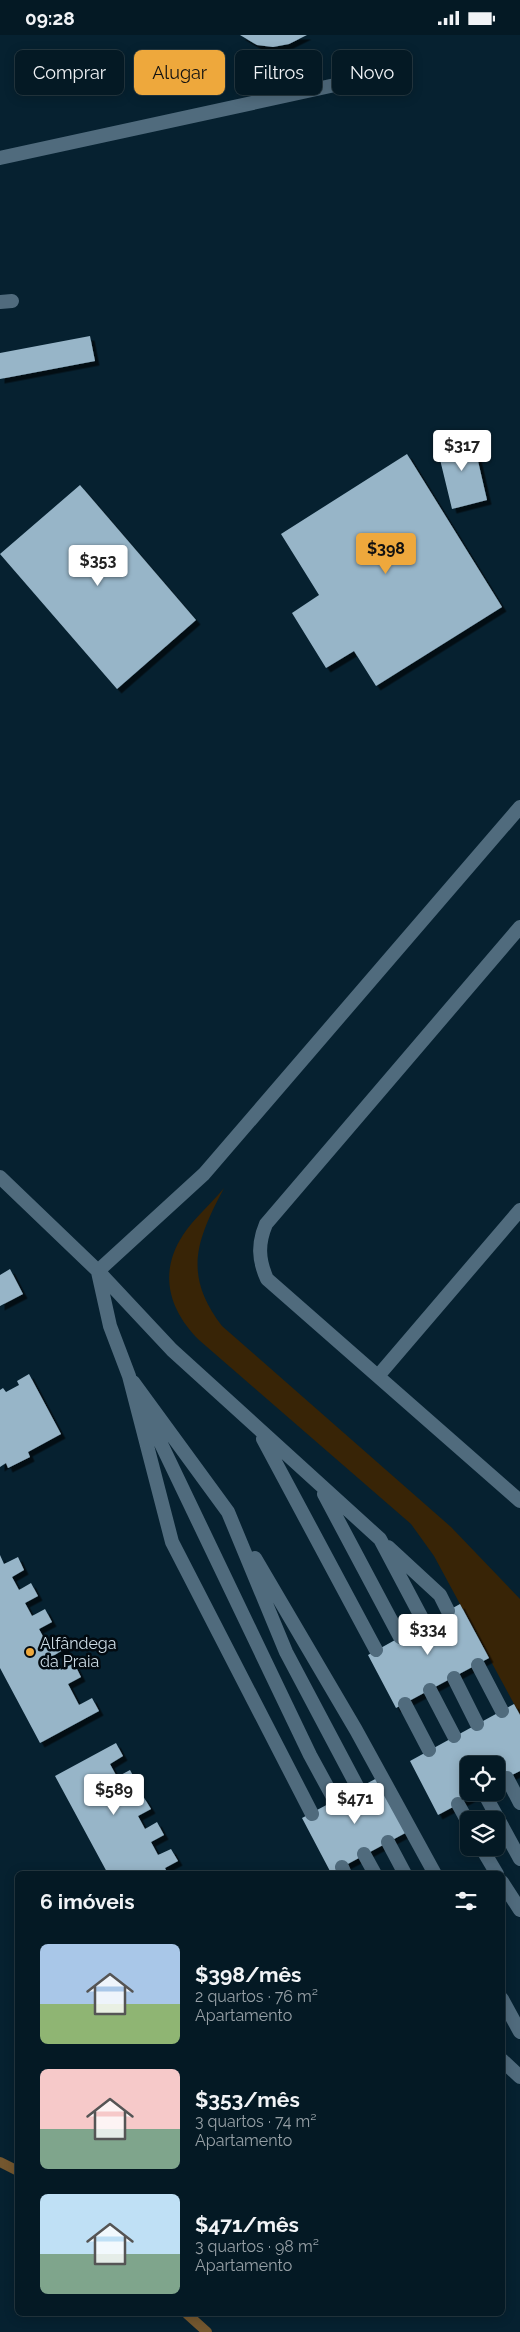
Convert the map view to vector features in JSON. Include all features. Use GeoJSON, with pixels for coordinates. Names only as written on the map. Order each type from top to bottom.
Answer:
{"type":"FeatureCollection","features":[{"type":"Feature","properties":{"kind":"lane"},"geometry":{"type":"LineString","coordinates":[[0,158],[332,86]]}},
{"type":"Feature","properties":{"kind":"lane"},"geometry":{"type":"LineString","coordinates":[[98,1271],[204,1174],[520,807]]}},
{"type":"Feature","properties":{"kind":"lane"},"geometry":{"type":"LineString","coordinates":[[520,927],[266,1224],[260,1238],[259,1253],[267,1279],[520,1500]]}},
{"type":"Feature","properties":{"kind":"lane"},"geometry":{"type":"LineString","coordinates":[[0,1177],[98,1271],[172,1350],[440,1595],[448,1611]]}},
{"type":"Feature","properties":{"kind":"lane"},"geometry":{"type":"LineString","coordinates":[[378,1376],[520,1210]]}},
{"type":"Feature","properties":{"kind":"lane"},"geometry":{"type":"LineString","coordinates":[[98,1271],[110,1326],[129,1376],[310,1755],[335,1801]]}},
{"type":"Feature","properties":{"kind":"lane"},"geometry":{"type":"LineString","coordinates":[[129,1376],[228,1512],[356,1730],[433,1871]]}},
{"type":"Feature","properties":{"kind":"lane"},"geometry":{"type":"LineString","coordinates":[[129,1376],[172,1542],[312,1814]]}},
{"type":"Feature","properties":{"kind":"lane"},"geometry":{"type":"LineString","coordinates":[[258,1428],[376,1650]]}},
{"type":"Feature","properties":{"kind":"lane"},"geometry":{"type":"LineString","coordinates":[[318,1484],[400,1637]]}},
{"type":"Feature","properties":{"kind":"lane"},"geometry":{"type":"LineString","coordinates":[[228,1512],[286,1652],[358,1788]]}},
{"type":"Feature","properties":{"kind":"lane"},"geometry":{"type":"LineString","coordinates":[[380,1539],[425,1624]]}},
{"type":"Feature","properties":{"kind":"lane"},"geometry":{"type":"LineString","coordinates":[[478,1665],[502,1711]]}},
{"type":"Feature","properties":{"kind":"lane"},"geometry":{"type":"LineString","coordinates":[[454,1678],[478,1724]]}},
{"type":"Feature","properties":{"kind":"lane"},"geometry":{"type":"LineString","coordinates":[[430,1691],[454,1736]]}},
{"type":"Feature","properties":{"kind":"lane"},"geometry":{"type":"LineString","coordinates":[[405,1704],[430,1750]]}},
{"type":"Feature","properties":{"kind":"lane"},"geometry":{"type":"LineString","coordinates":[[507,1778],[520,1803]]}},
{"type":"Feature","properties":{"kind":"lane"},"geometry":{"type":"LineString","coordinates":[[488,1801],[520,1859]]}},
{"type":"Feature","properties":{"kind":"lane"},"geometry":{"type":"LineString","coordinates":[[458,1804],[462,1811]]}},
{"type":"Feature","properties":{"kind":"lane"},"geometry":{"type":"LineString","coordinates":[[388,1842],[403,1871]]}},
{"type":"Feature","properties":{"kind":"lane"},"geometry":{"type":"LineString","coordinates":[[364,1854],[373,1871]]}},
{"type":"Feature","properties":{"kind":"lane"},"geometry":{"type":"LineString","coordinates":[[486,1856],[495,1871]]}},
{"type":"Feature","properties":{"kind":"lane"},"geometry":{"type":"LineString","coordinates":[[505,1887],[520,1910]]}},
{"type":"Feature","properties":{"kind":"lane"},"geometry":{"type":"LineString","coordinates":[[505,2004],[520,2031]]}},
{"type":"Feature","properties":{"kind":"shaded area"},"geometry":{"type":"Polygon","coordinates":[[[224,1188],[206,1225],[198,1258],[198,1274],[202,1290],[210,1308],[222,1326],[451,1527],[520,1599],[520,1715],[434,1556],[411,1524],[199,1340],[180,1316],[170,1291],[169,1277],[175,1249],[187,1229],[224,1188]]]}},
{"type":"Feature","properties":{"kind":"building"},"geometry":{"type":"Polygon","coordinates":[[[240,35],[307,35],[289,44],[273,47],[257,45],[240,35]]]}},
{"type":"Feature","properties":{"kind":"building"},"geometry":{"type":"Polygon","coordinates":[[[90,336],[95,361],[0,379],[0,353],[90,336]]]}},
{"type":"Feature","properties":{"kind":"building"},"geometry":{"type":"Polygon","coordinates":[[[472,435],[487,500],[452,509],[436,443],[472,435]]]}},
{"type":"Feature","properties":{"kind":"building"},"geometry":{"type":"Polygon","coordinates":[[[407,454],[502,607],[376,686],[354,651],[326,668],[292,613],[319,595],[281,534],[407,454]]]}},
{"type":"Feature","properties":{"kind":"building"},"geometry":{"type":"Polygon","coordinates":[[[80,485],[196,620],[117,689],[0,554],[80,485]]]}},
{"type":"Feature","properties":{"kind":"building"},"geometry":{"type":"Polygon","coordinates":[[[10,1269],[23,1294],[0,1306],[0,1275],[10,1269]]]}},
{"type":"Feature","properties":{"kind":"building"},"geometry":{"type":"Polygon","coordinates":[[[29,1374],[61,1434],[28,1452],[30,1457],[8,1468],[6,1463],[0,1467],[0,1390],[3,1388],[6,1392],[19,1385],[17,1381],[29,1374]]]}},
{"type":"Feature","properties":{"kind":"building","name":"Alfândega da Praia"},"geometry":{"type":"Polygon","coordinates":[[[0,1555],[4,1564],[18,1557],[24,1570],[12,1577],[19,1590],[31,1583],[38,1596],[25,1603],[32,1616],[45,1609],[52,1622],[39,1629],[46,1642],[59,1635],[66,1648],[53,1656],[61,1670],[74,1663],[81,1677],[68,1684],[79,1705],[92,1698],[99,1711],[40,1743],[0,1668],[0,1555]]]}},
{"type":"Feature","properties":{"kind":"building"},"geometry":{"type":"Polygon","coordinates":[[[460,1604],[489,1658],[396,1708],[368,1655],[460,1604]]]}},
{"type":"Feature","properties":{"kind":"building"},"geometry":{"type":"Polygon","coordinates":[[[514,1704],[520,1715],[520,1771],[505,1778],[505,1756],[460,1756],[460,1801],[464,1801],[438,1815],[410,1761],[514,1704]]]}},
{"type":"Feature","properties":{"kind":"building"},"geometry":{"type":"Polygon","coordinates":[[[116,1743],[123,1756],[110,1764],[117,1777],[130,1770],[137,1783],[124,1790],[131,1803],[143,1796],[151,1809],[138,1816],[145,1829],[157,1822],[164,1835],[151,1842],[158,1855],[171,1849],[178,1861],[165,1868],[166,1871],[106,1871],[55,1776],[116,1743]]]}},
{"type":"Feature","properties":{"kind":"building"},"geometry":{"type":"Polygon","coordinates":[[[379,1777],[409,1831],[335,1871],[330,1871],[302,1818],[379,1777]]]}},
{"type":"Feature","properties":{"kind":"waterway"},"geometry":{"type":"LineString","coordinates":[[0,2162],[15,2170]]}},
{"type":"Feature","properties":{"kind":"waterway"},"geometry":{"type":"LineString","coordinates":[[189,2316],[207,2332]]}},
{"type":"Feature","properties":{"kind":"place","name":"Alfândega da Praia"},"geometry":{"type":"Point","coordinates":[30,1652]}}]}
